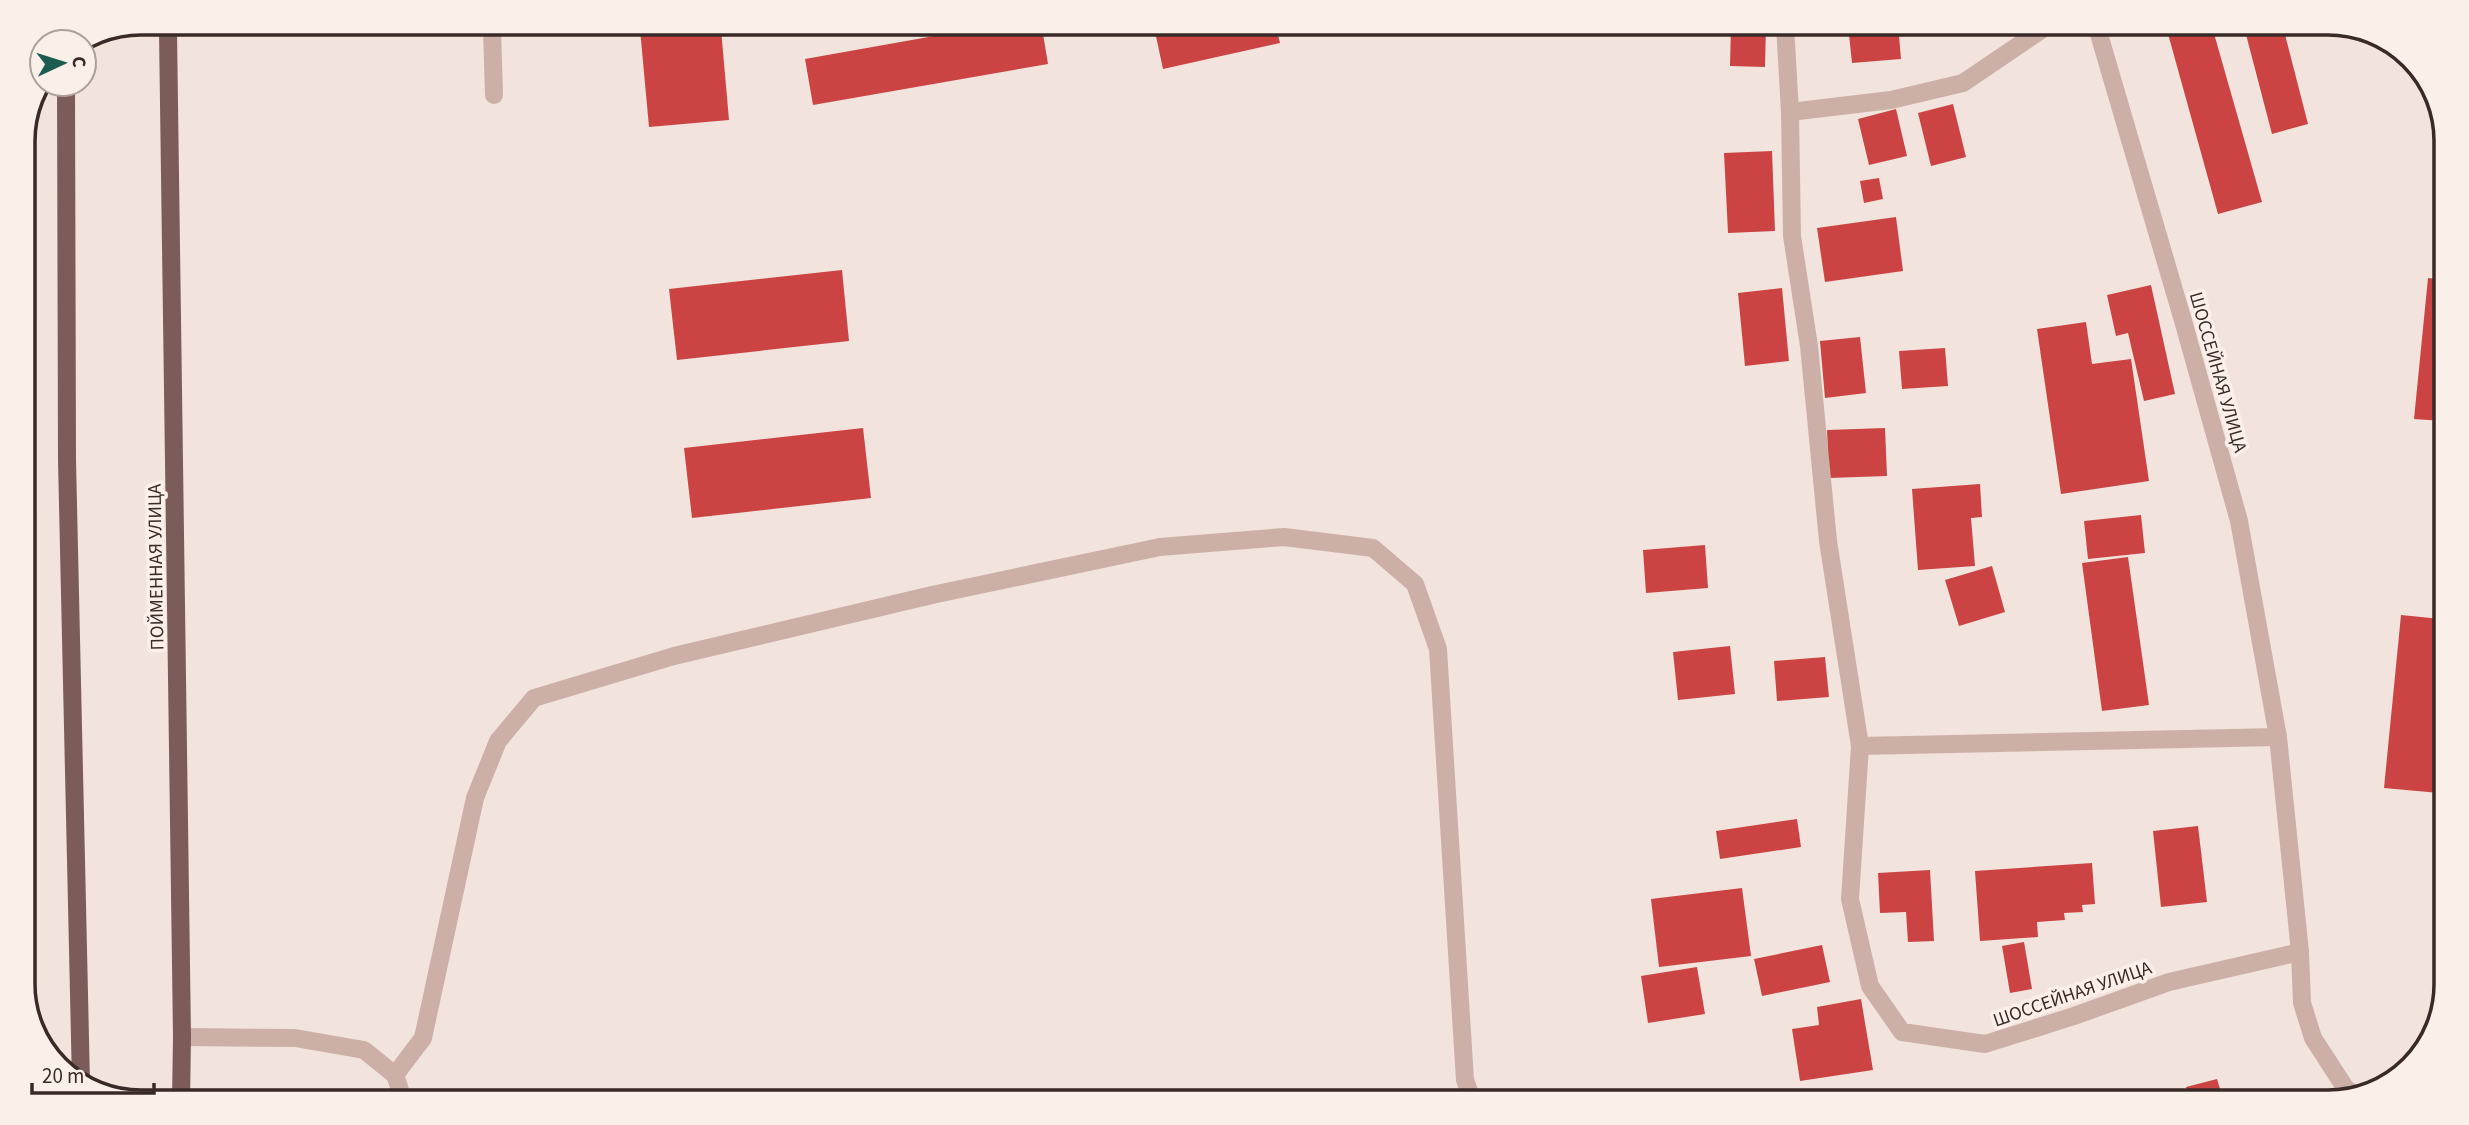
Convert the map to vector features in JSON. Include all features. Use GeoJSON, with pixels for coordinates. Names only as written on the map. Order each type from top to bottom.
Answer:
{"type":"FeatureCollection","features":[{"type":"Feature","properties":{"kind":"main road","name":"ПОЙМЕННАЯ УЛИЦА"},"geometry":{"type":"LineString","coordinates":[[168,35],[181,1090]]}},
{"type":"Feature","properties":{"kind":"main road"},"geometry":{"type":"LineString","coordinates":[[66,98],[68,487],[81,1071]]}},
{"type":"Feature","properties":{"kind":"street"},"geometry":{"type":"LineString","coordinates":[[492,35],[494,95]]}},
{"type":"Feature","properties":{"kind":"street","name":"ШОССЕЙНАЯ УЛИЦА"},"geometry":{"type":"LineString","coordinates":[[1786,35],[1792,236],[1809,346],[1828,541],[1860,746],[1850,899],[1870,986],[1902,1032],[1985,1044],[2169,982],[2300,952]]}},
{"type":"Feature","properties":{"kind":"street"},"geometry":{"type":"LineString","coordinates":[[1790,112],[1891,100],[1963,83],[2034,35]]}},
{"type":"Feature","properties":{"kind":"street","name":"ШОССЕЙНАЯ УЛИЦА"},"geometry":{"type":"LineString","coordinates":[[2099,35],[2239,521],[2278,737],[2300,952],[2302,1003],[2313,1038],[2346,1088]]}},
{"type":"Feature","properties":{"kind":"street"},"geometry":{"type":"LineString","coordinates":[[395,1074],[423,1038],[475,798],[498,741],[534,698],[674,656],[932,595],[1160,547],[1284,537],[1373,548],[1415,584],[1438,649],[1465,1080],[1469,1090]]}},
{"type":"Feature","properties":{"kind":"street"},"geometry":{"type":"LineString","coordinates":[[1860,746],[2278,737]]}},
{"type":"Feature","properties":{"kind":"street"},"geometry":{"type":"LineString","coordinates":[[182,1037],[295,1038],[364,1050],[395,1074],[400,1090]]}},
{"type":"Feature","properties":{"kind":"building"},"geometry":{"type":"Polygon","coordinates":[[[641,35],[722,35],[729,120],[649,127],[641,35]]]}},
{"type":"Feature","properties":{"kind":"building"},"geometry":{"type":"Polygon","coordinates":[[[940,35],[1043,35],[1048,64],[813,105],[805,59],[940,35]]]}},
{"type":"Feature","properties":{"kind":"building"},"geometry":{"type":"Polygon","coordinates":[[[1156,35],[1278,35],[1280,43],[1163,69],[1156,35]]]}},
{"type":"Feature","properties":{"kind":"building"},"geometry":{"type":"Polygon","coordinates":[[[1731,35],[1766,35],[1765,67],[1730,66],[1731,35]]]}},
{"type":"Feature","properties":{"kind":"building"},"geometry":{"type":"Polygon","coordinates":[[[1849,35],[1899,35],[1901,59],[1852,63],[1849,35]]]}},
{"type":"Feature","properties":{"kind":"building"},"geometry":{"type":"Polygon","coordinates":[[[2168,35],[2214,35],[2262,202],[2218,214],[2168,35]]]}},
{"type":"Feature","properties":{"kind":"building"},"geometry":{"type":"Polygon","coordinates":[[[2246,35],[2285,35],[2308,124],[2272,134],[2246,35]]]}},
{"type":"Feature","properties":{"kind":"building"},"geometry":{"type":"Polygon","coordinates":[[[1953,104],[1966,157],[1931,166],[1918,113],[1953,104]]]}},
{"type":"Feature","properties":{"kind":"building"},"geometry":{"type":"Polygon","coordinates":[[[1896,109],[1907,156],[1869,165],[1858,119],[1896,109]]]}},
{"type":"Feature","properties":{"kind":"building"},"geometry":{"type":"Polygon","coordinates":[[[1772,151],[1775,231],[1728,233],[1724,153],[1772,151]]]}},
{"type":"Feature","properties":{"kind":"building"},"geometry":{"type":"Polygon","coordinates":[[[1879,178],[1883,199],[1864,203],[1860,181],[1879,178]]]}},
{"type":"Feature","properties":{"kind":"building"},"geometry":{"type":"Polygon","coordinates":[[[1896,217],[1903,271],[1825,282],[1817,228],[1896,217]]]}},
{"type":"Feature","properties":{"kind":"building"},"geometry":{"type":"Polygon","coordinates":[[[842,270],[849,341],[677,360],[669,289],[842,270]]]}},
{"type":"Feature","properties":{"kind":"building"},"geometry":{"type":"Polygon","coordinates":[[[2428,278],[2434,279],[2434,420],[2414,419],[2428,278]]]}},
{"type":"Feature","properties":{"kind":"building"},"geometry":{"type":"Polygon","coordinates":[[[2151,285],[2175,394],[2144,401],[2128,333],[2116,336],[2107,295],[2151,285]]]}},
{"type":"Feature","properties":{"kind":"building"},"geometry":{"type":"Polygon","coordinates":[[[1782,288],[1789,361],[1745,366],[1738,293],[1782,288]]]}},
{"type":"Feature","properties":{"kind":"building"},"geometry":{"type":"Polygon","coordinates":[[[2086,322],[2092,364],[2131,359],[2149,481],[2061,494],[2037,329],[2086,322]]]}},
{"type":"Feature","properties":{"kind":"building"},"geometry":{"type":"Polygon","coordinates":[[[1860,337],[1866,393],[1825,398],[1820,341],[1860,337]]]}},
{"type":"Feature","properties":{"kind":"building"},"geometry":{"type":"Polygon","coordinates":[[[1945,348],[1948,386],[1902,389],[1899,351],[1945,348]]]}},
{"type":"Feature","properties":{"kind":"building"},"geometry":{"type":"Polygon","coordinates":[[[863,428],[871,498],[692,518],[684,448],[863,428]]]}},
{"type":"Feature","properties":{"kind":"building"},"geometry":{"type":"Polygon","coordinates":[[[1885,428],[1887,476],[1829,478],[1827,430],[1885,428]]]}},
{"type":"Feature","properties":{"kind":"building"},"geometry":{"type":"Polygon","coordinates":[[[1980,484],[1982,517],[1971,518],[1975,566],[1918,570],[1912,489],[1980,484]]]}},
{"type":"Feature","properties":{"kind":"building"},"geometry":{"type":"Polygon","coordinates":[[[2141,515],[2145,553],[2088,559],[2084,521],[2141,515]]]}},
{"type":"Feature","properties":{"kind":"building"},"geometry":{"type":"Polygon","coordinates":[[[1705,545],[1708,588],[1646,593],[1643,550],[1705,545]]]}},
{"type":"Feature","properties":{"kind":"building"},"geometry":{"type":"Polygon","coordinates":[[[2128,557],[2149,705],[2102,711],[2082,563],[2128,557]]]}},
{"type":"Feature","properties":{"kind":"building"},"geometry":{"type":"Polygon","coordinates":[[[1992,566],[2005,612],[1959,626],[1945,580],[1992,566]]]}},
{"type":"Feature","properties":{"kind":"building"},"geometry":{"type":"Polygon","coordinates":[[[2401,615],[2434,618],[2434,793],[2384,788],[2401,615]]]}},
{"type":"Feature","properties":{"kind":"building"},"geometry":{"type":"Polygon","coordinates":[[[1730,646],[1735,694],[1678,700],[1673,652],[1730,646]]]}},
{"type":"Feature","properties":{"kind":"building"},"geometry":{"type":"Polygon","coordinates":[[[1825,657],[1829,697],[1777,701],[1774,661],[1825,657]]]}},
{"type":"Feature","properties":{"kind":"building"},"geometry":{"type":"Polygon","coordinates":[[[1797,819],[1801,847],[1720,859],[1716,831],[1797,819]]]}},
{"type":"Feature","properties":{"kind":"building"},"geometry":{"type":"Polygon","coordinates":[[[2198,826],[2207,902],[2161,907],[2153,831],[2198,826]]]}},
{"type":"Feature","properties":{"kind":"building"},"geometry":{"type":"Polygon","coordinates":[[[2092,863],[2095,904],[2082,905],[2083,912],[2064,913],[2065,920],[2037,922],[2038,937],[1980,941],[1975,871],[2092,863]]]}},
{"type":"Feature","properties":{"kind":"building"},"geometry":{"type":"Polygon","coordinates":[[[1930,870],[1934,941],[1908,942],[1906,912],[1880,913],[1878,873],[1930,870]]]}},
{"type":"Feature","properties":{"kind":"building"},"geometry":{"type":"Polygon","coordinates":[[[1742,888],[1751,956],[1659,967],[1651,899],[1742,888]]]}},
{"type":"Feature","properties":{"kind":"building"},"geometry":{"type":"Polygon","coordinates":[[[2024,942],[2032,989],[2010,993],[2002,946],[2024,942]]]}},
{"type":"Feature","properties":{"kind":"building"},"geometry":{"type":"Polygon","coordinates":[[[1822,945],[1830,982],[1762,996],[1754,959],[1822,945]]]}},
{"type":"Feature","properties":{"kind":"building"},"geometry":{"type":"Polygon","coordinates":[[[1697,967],[1705,1014],[1648,1023],[1641,976],[1697,967]]]}},
{"type":"Feature","properties":{"kind":"building"},"geometry":{"type":"Polygon","coordinates":[[[1861,999],[1873,1070],[1800,1081],[1792,1029],[1819,1025],[1817,1007],[1861,999]]]}},
{"type":"Feature","properties":{"kind":"building"},"geometry":{"type":"Polygon","coordinates":[[[2217,1079],[2220,1090],[2187,1090],[2186,1087],[2217,1079]]]}}]}
